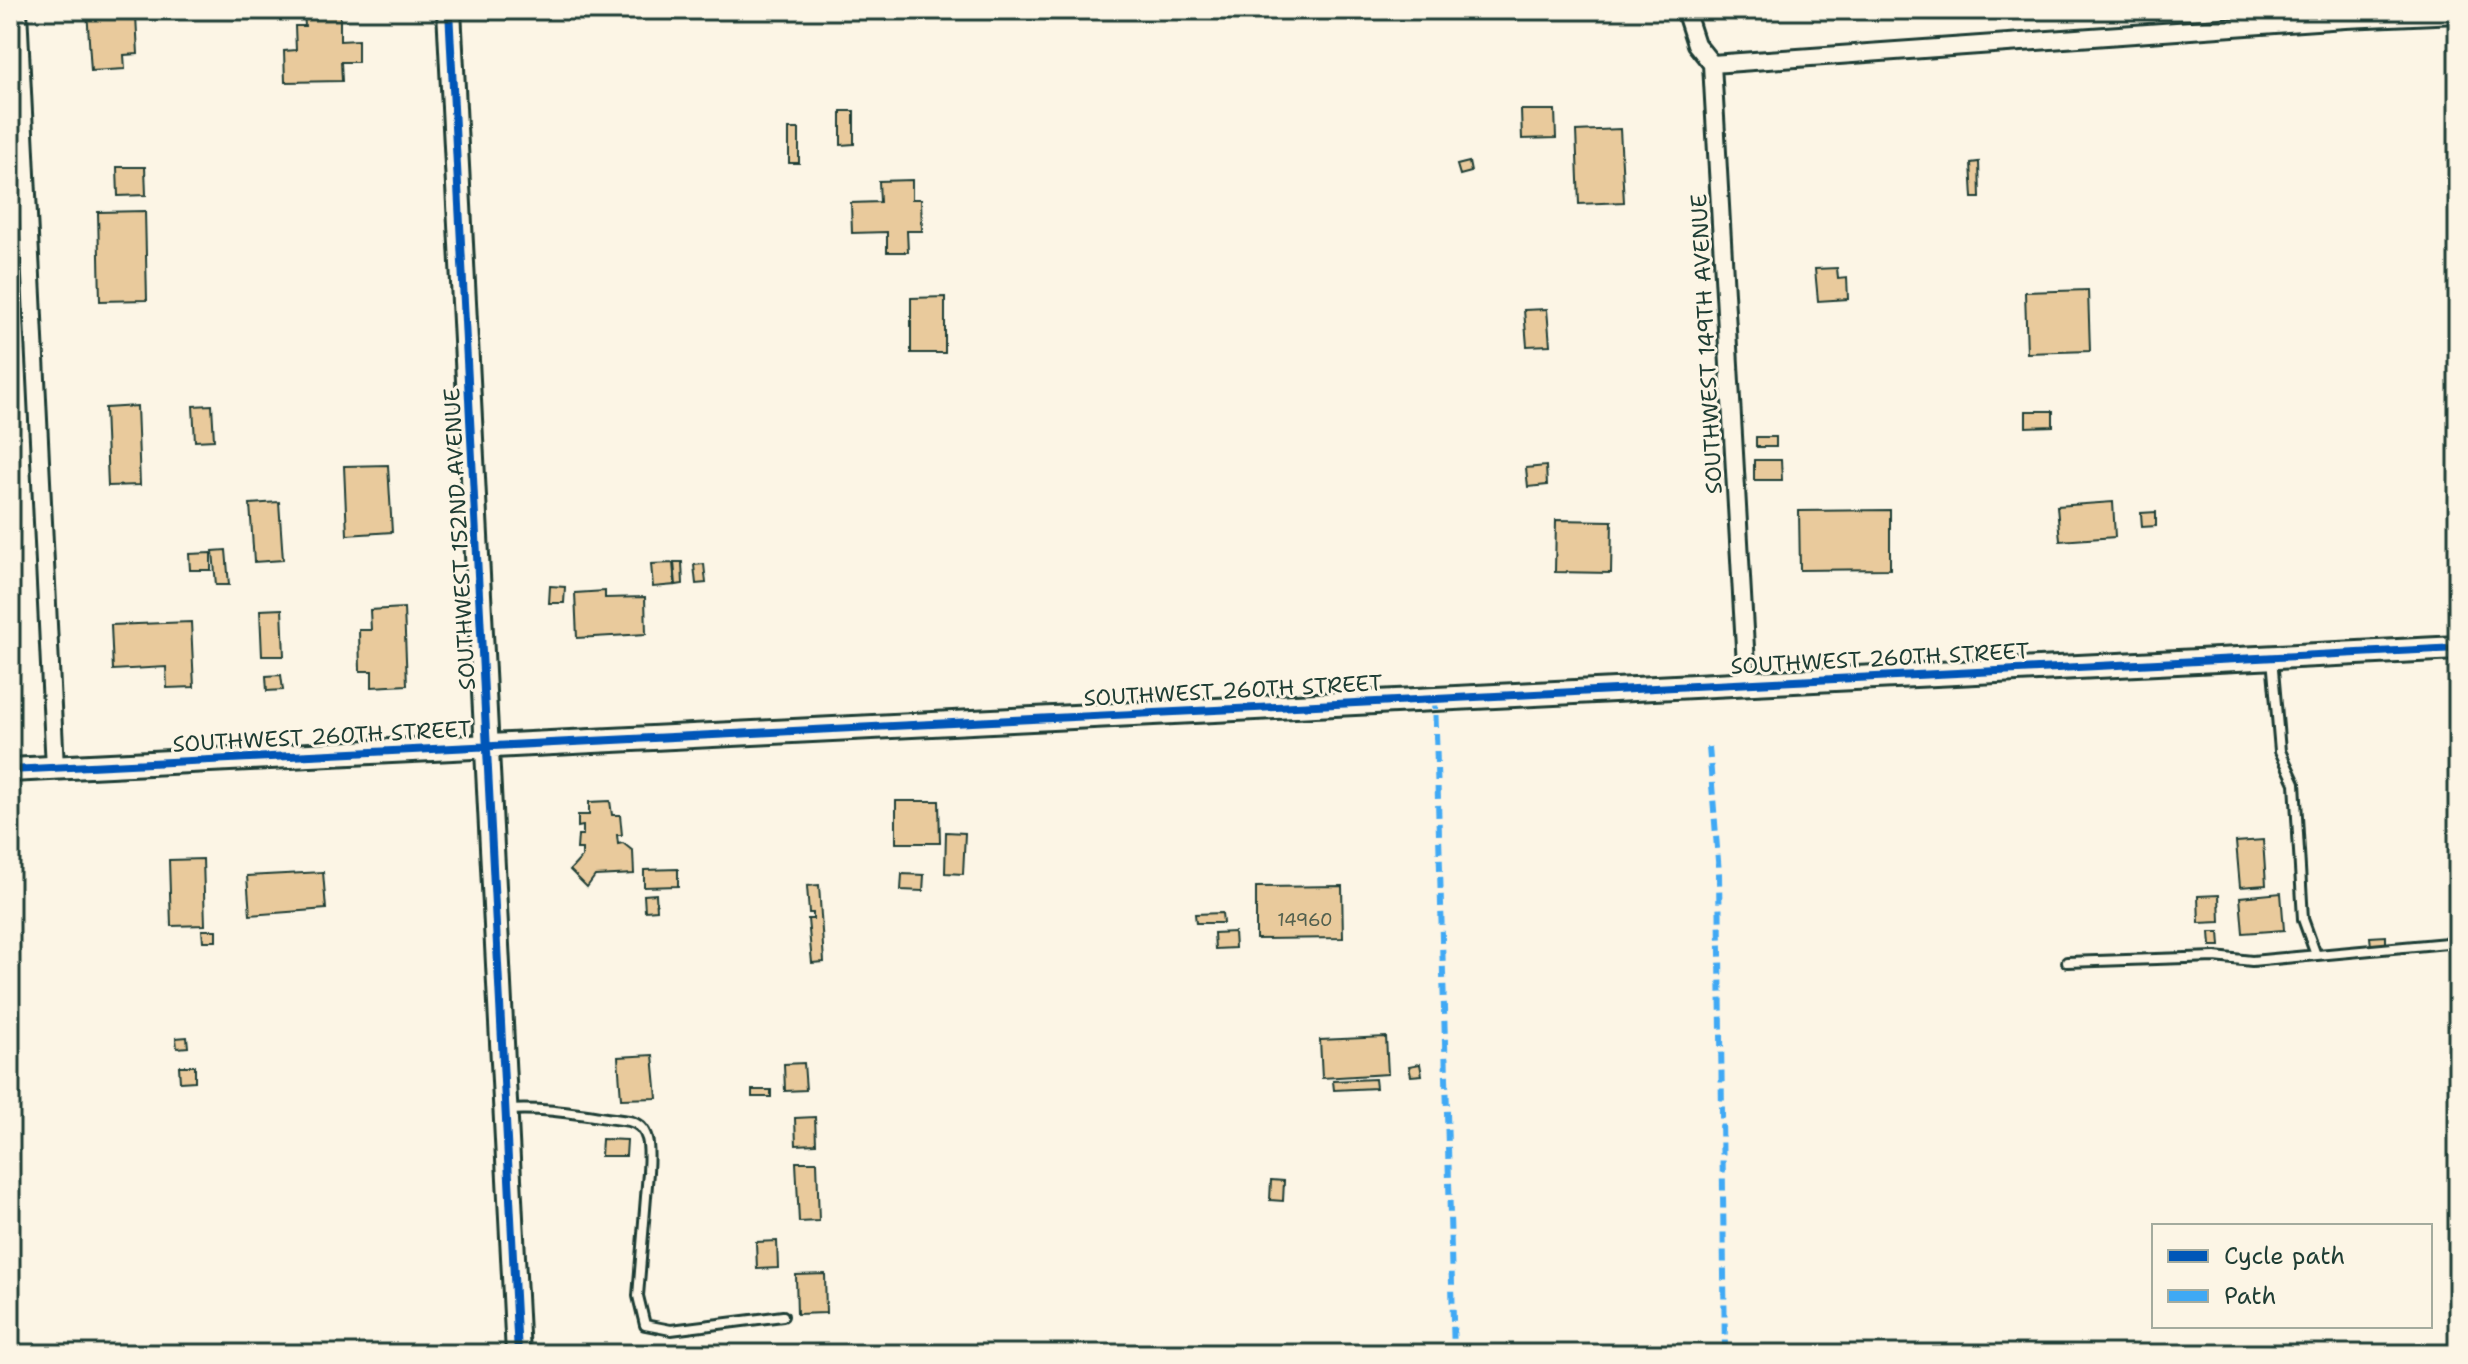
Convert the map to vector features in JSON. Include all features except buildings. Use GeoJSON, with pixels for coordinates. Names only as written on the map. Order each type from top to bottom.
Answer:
{"type":"FeatureCollection","features":[{"type":"Feature","properties":{"kind":"street"},"geometry":{"type":"LineString","coordinates":[[18,10],[55,768]]}},
{"type":"Feature","properties":{"kind":"street","name":"SOUTHWEST 152ND AVENUE"},"geometry":{"type":"LineString","coordinates":[[449,10],[518,1354]]}},
{"type":"Feature","properties":{"kind":"street","name":"SOUTHWEST 149TH AVENUE"},"geometry":{"type":"LineString","coordinates":[[1685,10],[1696,44],[1712,64],[1747,683]]}},
{"type":"Feature","properties":{"kind":"street"},"geometry":{"type":"LineString","coordinates":[[1712,64],[2344,15],[2458,14]]}},
{"type":"Feature","properties":{"kind":"street","name":"SOUTHWEST 260TH STREET"},"geometry":{"type":"LineString","coordinates":[[10,770],[2458,648]]}},
{"type":"Feature","properties":{"kind":"lane"},"geometry":{"type":"LineString","coordinates":[[2272,657],[2280,751],[2295,783],[2303,919],[2316,955]]}},
{"type":"Feature","properties":{"kind":"lane"},"geometry":{"type":"LineString","coordinates":[[2067,962],[2215,957],[2252,961],[2458,942]]}},
{"type":"Feature","properties":{"kind":"lane"},"geometry":{"type":"LineString","coordinates":[[506,1110],[537,1108],[569,1112],[638,1123],[643,1128],[649,1153],[638,1296],[645,1325],[671,1330],[783,1316]]}},
{"type":"Feature","properties":{"kind":"marked path"},"geometry":{"type":"LineString","coordinates":[[1435,697],[1454,1354]]}},
{"type":"Feature","properties":{"kind":"marked path"},"geometry":{"type":"LineString","coordinates":[[1709,747],[1719,873],[1725,1354]]}},
{"type":"Feature","properties":{"kind":"cycle path"},"geometry":{"type":"LineString","coordinates":[[449,10],[518,1354]]}},
{"type":"Feature","properties":{"kind":"cycle path"},"geometry":{"type":"LineString","coordinates":[[10,770],[2458,648]]}}]}
